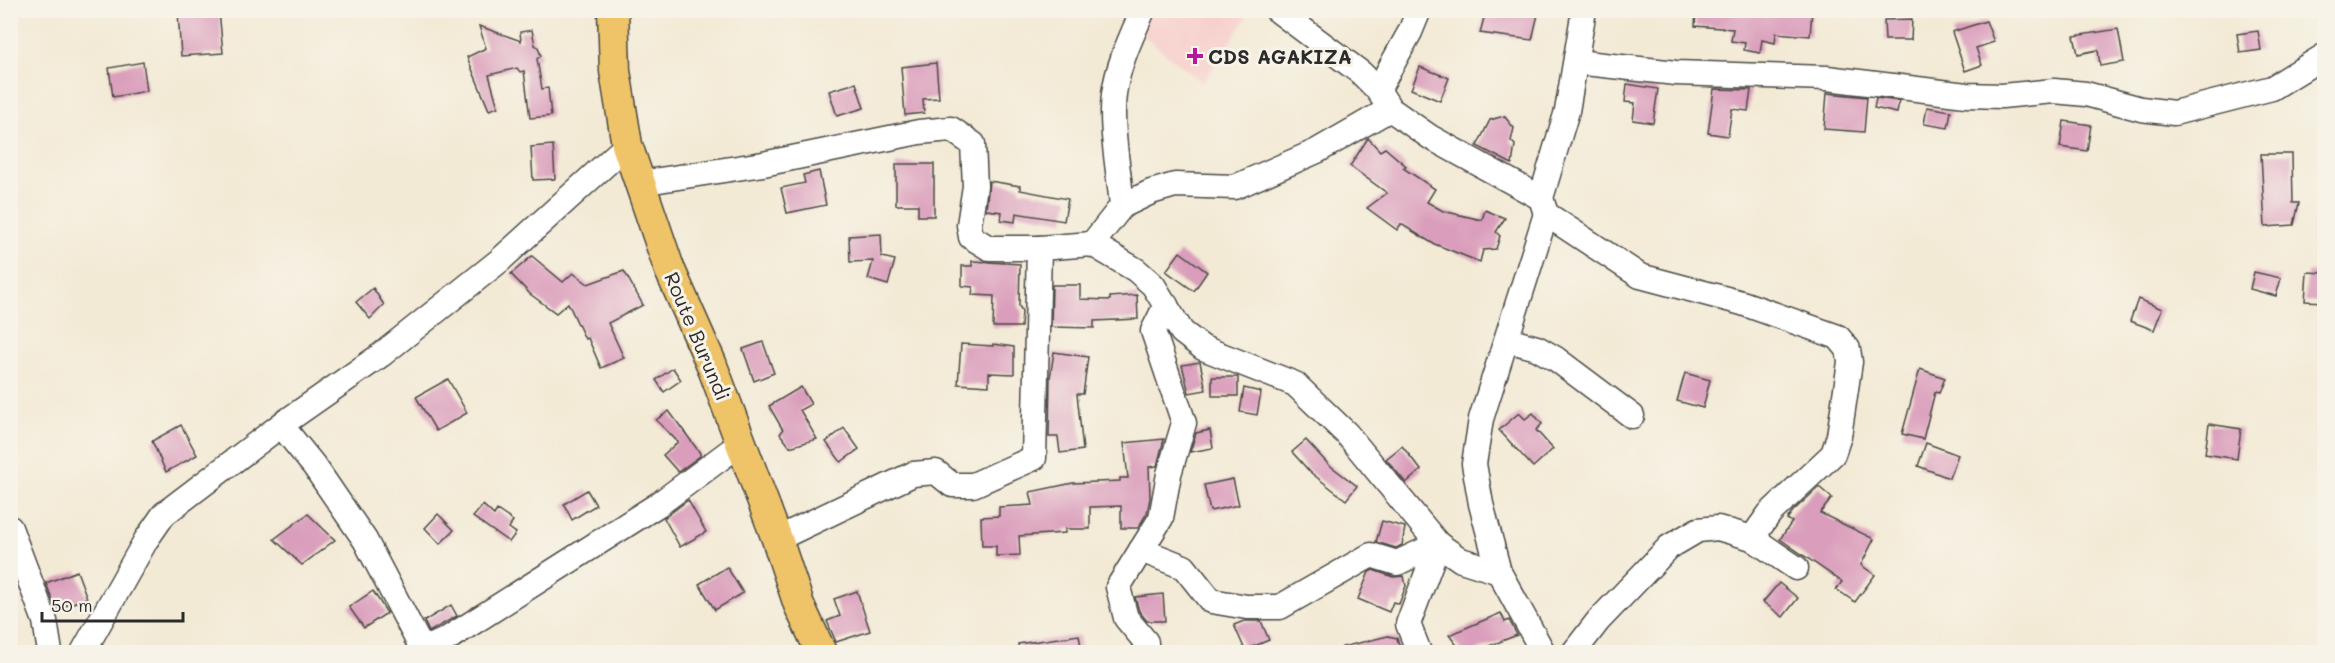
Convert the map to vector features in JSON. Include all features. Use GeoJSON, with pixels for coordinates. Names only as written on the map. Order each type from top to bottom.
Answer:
{"type":"FeatureCollection","features":[{"type":"Feature","properties":{"kind":"main road","name":"Route Burundi"},"geometry":{"type":"LineString","coordinates":[[613,10],[615,71],[627,145],[669,268],[711,363],[777,539],[799,605],[820,652]]}},
{"type":"Feature","properties":{"kind":"street"},"geometry":{"type":"LineString","coordinates":[[1122,206],[1114,122],[1114,94],[1123,55],[1143,10]]}},
{"type":"Feature","properties":{"kind":"street"},"geometry":{"type":"LineString","coordinates":[[1277,10],[1361,74],[1384,100],[1430,137],[1544,206],[1640,276],[1742,303],[1838,337],[1848,349],[1850,363],[1839,436],[1833,454],[1770,513],[1752,538]]}},
{"type":"Feature","properties":{"kind":"street"},"geometry":{"type":"LineString","coordinates":[[1092,244],[1122,206],[1151,192],[1175,185],[1235,187],[1317,151],[1384,100],[1419,10]]}},
{"type":"Feature","properties":{"kind":"street"},"geometry":{"type":"LineString","coordinates":[[1543,652],[1499,572],[1480,504],[1474,464],[1480,420],[1507,340],[1568,111],[1584,10]]}},
{"type":"Feature","properties":{"kind":"street"},"geometry":{"type":"LineString","coordinates":[[1576,62],[1676,73],[1827,78],[1966,95],[2002,96],[2054,91],[2086,94],[2141,109],[2175,113],[2272,88],[2325,56]]}},
{"type":"Feature","properties":{"kind":"street"},"geometry":{"type":"LineString","coordinates":[[640,183],[763,164],[919,132],[951,129],[973,144],[975,186],[969,225],[971,237],[989,248],[1039,248],[1092,244],[1136,270],[1153,285],[1182,332],[1203,348],[1295,384],[1347,434],[1438,544],[1461,560],[1499,572]]}},
{"type":"Feature","properties":{"kind":"street"},"geometry":{"type":"LineString","coordinates":[[83,652],[146,540],[164,514],[282,425],[381,355],[499,261],[627,145]]}},
{"type":"Feature","properties":{"kind":"street"},"geometry":{"type":"LineString","coordinates":[[777,539],[913,474],[936,472],[952,485],[972,485],[1034,458],[1039,248]]}},
{"type":"Feature","properties":{"kind":"street"},"geometry":{"type":"LineString","coordinates":[[1146,652],[1146,642],[1126,618],[1118,587],[1161,518],[1168,474],[1184,423],[1153,331],[1166,305]]}},
{"type":"Feature","properties":{"kind":"street"},"geometry":{"type":"LineString","coordinates":[[1507,340],[1537,348],[1556,359],[1632,416]]}},
{"type":"Feature","properties":{"kind":"street"},"geometry":{"type":"LineString","coordinates":[[282,425],[315,467],[365,540],[419,643],[428,650],[659,504],[741,443]]}},
{"type":"Feature","properties":{"kind":"street"},"geometry":{"type":"LineString","coordinates":[[10,528],[45,621],[50,652]]}},
{"type":"Feature","properties":{"kind":"street"},"geometry":{"type":"LineString","coordinates":[[1574,652],[1598,621],[1669,547],[1698,530],[1718,528],[1752,538],[1796,568]]}},
{"type":"Feature","properties":{"kind":"street"},"geometry":{"type":"LineString","coordinates":[[1141,550],[1184,567],[1211,601],[1247,607],[1280,607],[1371,555],[1396,563],[1438,544]]}},
{"type":"Feature","properties":{"kind":"street"},"geometry":{"type":"LineString","coordinates":[[1419,652],[1408,624],[1438,544]]}},
{"type":"Feature","properties":{"kind":"shaded area","name":"CDS AGAKIZA"},"geometry":{"type":"Polygon","coordinates":[[[1143,11],[1239,11],[1247,17],[1203,83],[1135,29],[1143,11]]]}},
{"type":"Feature","properties":{"kind":"building"},"geometry":{"type":"Polygon","coordinates":[[[219,10],[223,53],[181,56],[178,12],[219,10]]]}},
{"type":"Feature","properties":{"kind":"building"},"geometry":{"type":"Polygon","coordinates":[[[1486,10],[1539,10],[1532,40],[1480,33],[1486,10]]]}},
{"type":"Feature","properties":{"kind":"building"},"geometry":{"type":"Polygon","coordinates":[[[1696,10],[1812,10],[1810,36],[1776,33],[1775,43],[1762,40],[1760,53],[1744,50],[1745,43],[1731,41],[1733,29],[1695,26],[1696,10]]]}},
{"type":"Feature","properties":{"kind":"building"},"geometry":{"type":"Polygon","coordinates":[[[1912,19],[1911,40],[1885,40],[1884,20],[1912,19]]]}},
{"type":"Feature","properties":{"kind":"building"},"geometry":{"type":"Polygon","coordinates":[[[1986,21],[1994,42],[1976,48],[1982,65],[1965,71],[1952,32],[1986,21]]]}},
{"type":"Feature","properties":{"kind":"building"},"geometry":{"type":"Polygon","coordinates":[[[479,26],[521,41],[520,32],[532,30],[535,45],[541,56],[537,59],[542,89],[548,88],[551,116],[530,118],[524,71],[520,72],[517,68],[489,75],[498,107],[489,110],[467,57],[486,48],[479,26]]]}},
{"type":"Feature","properties":{"kind":"building"},"geometry":{"type":"Polygon","coordinates":[[[2118,29],[2124,62],[2100,66],[2098,50],[2078,54],[2074,36],[2118,29]]]}},
{"type":"Feature","properties":{"kind":"building"},"geometry":{"type":"Polygon","coordinates":[[[2258,31],[2261,50],[2240,53],[2237,34],[2258,31]]]}},
{"type":"Feature","properties":{"kind":"building"},"geometry":{"type":"Polygon","coordinates":[[[143,62],[147,91],[113,97],[109,68],[143,62]]]}},
{"type":"Feature","properties":{"kind":"building"},"geometry":{"type":"Polygon","coordinates":[[[936,63],[939,98],[923,99],[924,113],[905,115],[901,67],[936,63]]]}},
{"type":"Feature","properties":{"kind":"building"},"geometry":{"type":"Polygon","coordinates":[[[1420,67],[1449,78],[1440,101],[1411,89],[1420,67]]]}},
{"type":"Feature","properties":{"kind":"building"},"geometry":{"type":"Polygon","coordinates":[[[856,83],[864,108],[837,116],[829,91],[856,83]]]}},
{"type":"Feature","properties":{"kind":"building"},"geometry":{"type":"Polygon","coordinates":[[[1627,84],[1658,89],[1653,123],[1633,120],[1635,103],[1625,102],[1627,84]]]}},
{"type":"Feature","properties":{"kind":"building"},"geometry":{"type":"Polygon","coordinates":[[[1714,89],[1751,90],[1748,111],[1732,109],[1728,136],[1708,133],[1714,89]]]}},
{"type":"Feature","properties":{"kind":"building"},"geometry":{"type":"Polygon","coordinates":[[[1827,93],[1867,97],[1864,132],[1824,129],[1827,93]]]}},
{"type":"Feature","properties":{"kind":"building"},"geometry":{"type":"Polygon","coordinates":[[[1876,98],[1899,101],[1897,113],[1874,108],[1876,98]]]}},
{"type":"Feature","properties":{"kind":"building"},"geometry":{"type":"Polygon","coordinates":[[[1927,107],[1951,111],[1948,128],[1924,124],[1927,107]]]}},
{"type":"Feature","properties":{"kind":"building"},"geometry":{"type":"Polygon","coordinates":[[[1504,116],[1514,128],[1511,141],[1515,145],[1512,164],[1477,146],[1490,120],[1504,116]]]}},
{"type":"Feature","properties":{"kind":"building"},"geometry":{"type":"Polygon","coordinates":[[[2064,121],[2091,125],[2087,151],[2060,147],[2064,121]]]}},
{"type":"Feature","properties":{"kind":"building"},"geometry":{"type":"Polygon","coordinates":[[[1368,138],[1380,151],[1385,148],[1406,166],[1403,168],[1435,189],[1427,202],[1443,211],[1482,220],[1485,210],[1505,218],[1496,232],[1500,236],[1496,249],[1483,250],[1480,262],[1432,243],[1401,224],[1397,230],[1367,208],[1387,193],[1350,166],[1368,138]]]}},
{"type":"Feature","properties":{"kind":"building"},"geometry":{"type":"Polygon","coordinates":[[[553,145],[555,179],[533,180],[531,147],[553,145]]]}},
{"type":"Feature","properties":{"kind":"building"},"geometry":{"type":"Polygon","coordinates":[[[2261,154],[2292,154],[2293,203],[2299,203],[2294,225],[2265,227],[2261,154]]]}},
{"type":"Feature","properties":{"kind":"building"},"geometry":{"type":"Polygon","coordinates":[[[896,164],[934,164],[934,216],[918,216],[918,205],[896,205],[896,164]]]}},
{"type":"Feature","properties":{"kind":"building"},"geometry":{"type":"Polygon","coordinates":[[[819,171],[826,205],[787,213],[781,188],[805,183],[803,175],[819,171]]]}},
{"type":"Feature","properties":{"kind":"building"},"geometry":{"type":"Polygon","coordinates":[[[989,181],[1020,186],[1020,190],[1068,199],[1064,221],[1016,213],[1015,222],[1001,220],[1002,212],[986,210],[989,181]]]}},
{"type":"Feature","properties":{"kind":"building"},"geometry":{"type":"Polygon","coordinates":[[[881,234],[882,257],[895,260],[888,285],[868,279],[873,261],[850,262],[849,236],[881,234]]]}},
{"type":"Feature","properties":{"kind":"building"},"geometry":{"type":"Polygon","coordinates":[[[1180,252],[1207,272],[1194,291],[1166,271],[1180,252]]]}},
{"type":"Feature","properties":{"kind":"building"},"geometry":{"type":"Polygon","coordinates":[[[532,256],[563,282],[573,273],[588,284],[624,271],[643,305],[608,323],[624,358],[601,368],[588,338],[585,339],[568,303],[556,313],[530,294],[511,274],[532,256]]]}},
{"type":"Feature","properties":{"kind":"building"},"geometry":{"type":"Polygon","coordinates":[[[972,261],[1020,264],[1021,327],[993,327],[994,296],[972,295],[973,287],[962,286],[962,266],[972,266],[972,261]]]}},
{"type":"Feature","properties":{"kind":"building"},"geometry":{"type":"Polygon","coordinates":[[[2254,272],[2281,278],[2276,296],[2250,289],[2254,272]]]}},
{"type":"Feature","properties":{"kind":"building"},"geometry":{"type":"Polygon","coordinates":[[[2307,272],[2325,273],[2325,302],[2305,301],[2307,272]]]}},
{"type":"Feature","properties":{"kind":"building"},"geometry":{"type":"Polygon","coordinates":[[[1052,285],[1080,285],[1080,299],[1110,300],[1110,297],[1137,295],[1138,319],[1094,321],[1094,328],[1051,327],[1052,285]]]}},
{"type":"Feature","properties":{"kind":"building"},"geometry":{"type":"Polygon","coordinates":[[[373,288],[384,305],[370,319],[356,302],[373,288]]]}},
{"type":"Feature","properties":{"kind":"building"},"geometry":{"type":"Polygon","coordinates":[[[2138,299],[2162,309],[2154,330],[2130,321],[2138,299]]]}},
{"type":"Feature","properties":{"kind":"building"},"geometry":{"type":"Polygon","coordinates":[[[763,342],[774,373],[754,381],[743,349],[763,342]]]}},
{"type":"Feature","properties":{"kind":"building"},"geometry":{"type":"Polygon","coordinates":[[[961,344],[993,346],[993,344],[1014,347],[1014,374],[989,373],[989,386],[958,384],[961,344]]]}},
{"type":"Feature","properties":{"kind":"building"},"geometry":{"type":"Polygon","coordinates":[[[1054,352],[1088,357],[1083,394],[1077,394],[1083,450],[1060,453],[1058,437],[1049,437],[1050,378],[1054,352]]]}},
{"type":"Feature","properties":{"kind":"building"},"geometry":{"type":"Polygon","coordinates":[[[1200,362],[1206,390],[1189,393],[1182,365],[1200,362]]]}},
{"type":"Feature","properties":{"kind":"building"},"geometry":{"type":"Polygon","coordinates":[[[673,368],[681,380],[664,392],[656,380],[673,368]]]}},
{"type":"Feature","properties":{"kind":"building"},"geometry":{"type":"Polygon","coordinates":[[[1920,369],[1945,378],[1939,393],[1935,392],[1923,439],[1902,434],[1920,369]]]}},
{"type":"Feature","properties":{"kind":"building"},"geometry":{"type":"Polygon","coordinates":[[[1685,373],[1710,380],[1703,408],[1677,401],[1685,373]]]}},
{"type":"Feature","properties":{"kind":"building"},"geometry":{"type":"Polygon","coordinates":[[[1212,377],[1238,377],[1238,396],[1212,396],[1212,377]]]}},
{"type":"Feature","properties":{"kind":"building"},"geometry":{"type":"Polygon","coordinates":[[[448,379],[467,413],[436,431],[416,397],[448,379]]]}},
{"type":"Feature","properties":{"kind":"building"},"geometry":{"type":"Polygon","coordinates":[[[801,387],[811,404],[800,410],[817,439],[790,447],[780,434],[783,430],[769,406],[801,387]]]}},
{"type":"Feature","properties":{"kind":"building"},"geometry":{"type":"Polygon","coordinates":[[[1244,388],[1261,392],[1257,415],[1240,412],[1244,388]]]}},
{"type":"Feature","properties":{"kind":"building"},"geometry":{"type":"Polygon","coordinates":[[[669,411],[700,453],[700,456],[678,472],[663,455],[678,442],[656,420],[669,411]]]}},
{"type":"Feature","properties":{"kind":"building"},"geometry":{"type":"Polygon","coordinates":[[[1519,413],[1525,419],[1533,413],[1542,424],[1536,430],[1553,449],[1533,467],[1499,430],[1519,413]]]}},
{"type":"Feature","properties":{"kind":"building"},"geometry":{"type":"Polygon","coordinates":[[[2209,424],[2241,429],[2237,459],[2205,454],[2209,424]]]}},
{"type":"Feature","properties":{"kind":"building"},"geometry":{"type":"Polygon","coordinates":[[[181,425],[197,455],[166,472],[152,441],[181,425]]]}},
{"type":"Feature","properties":{"kind":"building"},"geometry":{"type":"Polygon","coordinates":[[[844,428],[859,449],[841,462],[826,442],[844,428]]]}},
{"type":"Feature","properties":{"kind":"building"},"geometry":{"type":"Polygon","coordinates":[[[1210,430],[1213,448],[1190,452],[1196,433],[1210,430]]]}},
{"type":"Feature","properties":{"kind":"building"},"geometry":{"type":"Polygon","coordinates":[[[1164,439],[1157,466],[1149,467],[1150,498],[1147,513],[1138,528],[1121,528],[1121,506],[1090,507],[1090,529],[1065,529],[1065,533],[1019,536],[1020,555],[996,556],[996,546],[982,546],[981,517],[999,516],[999,507],[1033,505],[1030,492],[1073,483],[1120,481],[1120,478],[1128,478],[1124,443],[1164,439]]]}},
{"type":"Feature","properties":{"kind":"building"},"geometry":{"type":"Polygon","coordinates":[[[1306,440],[1328,464],[1357,486],[1346,500],[1310,472],[1292,452],[1306,440]]]}},
{"type":"Feature","properties":{"kind":"building"},"geometry":{"type":"Polygon","coordinates":[[[1926,443],[1958,455],[1949,478],[1918,466],[1926,443]]]}},
{"type":"Feature","properties":{"kind":"building"},"geometry":{"type":"Polygon","coordinates":[[[1402,446],[1421,470],[1406,483],[1386,459],[1402,446]]]}},
{"type":"Feature","properties":{"kind":"building"},"geometry":{"type":"Polygon","coordinates":[[[1233,479],[1239,505],[1210,511],[1204,485],[1233,479]]]}},
{"type":"Feature","properties":{"kind":"building"},"geometry":{"type":"Polygon","coordinates":[[[1819,487],[1832,498],[1820,513],[1874,539],[1861,565],[1875,575],[1855,602],[1836,589],[1842,582],[1780,539],[1792,522],[1787,519],[1793,511],[1819,487]]]}},
{"type":"Feature","properties":{"kind":"building"},"geometry":{"type":"Polygon","coordinates":[[[587,490],[596,505],[572,520],[564,504],[587,490]]]}},
{"type":"Feature","properties":{"kind":"building"},"geometry":{"type":"Polygon","coordinates":[[[688,500],[706,532],[680,547],[664,518],[688,500]]]}},
{"type":"Feature","properties":{"kind":"building"},"geometry":{"type":"Polygon","coordinates":[[[483,505],[494,515],[497,510],[513,521],[509,528],[516,533],[509,542],[473,517],[483,505]]]}},
{"type":"Feature","properties":{"kind":"building"},"geometry":{"type":"Polygon","coordinates":[[[308,514],[335,540],[302,565],[274,539],[308,514]]]}},
{"type":"Feature","properties":{"kind":"building"},"geometry":{"type":"Polygon","coordinates":[[[438,514],[454,530],[440,544],[425,528],[438,514]]]}},
{"type":"Feature","properties":{"kind":"building"},"geometry":{"type":"Polygon","coordinates":[[[1382,521],[1405,527],[1402,545],[1396,548],[1376,542],[1382,521]]]}},
{"type":"Feature","properties":{"kind":"building"},"geometry":{"type":"Polygon","coordinates":[[[727,567],[743,593],[715,610],[699,584],[727,567]]]}},
{"type":"Feature","properties":{"kind":"building"},"geometry":{"type":"Polygon","coordinates":[[[1373,570],[1393,577],[1404,576],[1406,586],[1399,604],[1393,602],[1389,612],[1358,599],[1369,572],[1373,570]]]}},
{"type":"Feature","properties":{"kind":"building"},"geometry":{"type":"Polygon","coordinates":[[[77,571],[87,598],[56,609],[46,583],[77,571]]]}},
{"type":"Feature","properties":{"kind":"building"},"geometry":{"type":"Polygon","coordinates":[[[1779,583],[1798,598],[1783,617],[1763,602],[1779,583]]]}},
{"type":"Feature","properties":{"kind":"building"},"geometry":{"type":"Polygon","coordinates":[[[373,591],[387,613],[364,628],[349,607],[373,591]]]}},
{"type":"Feature","properties":{"kind":"building"},"geometry":{"type":"Polygon","coordinates":[[[857,591],[870,631],[836,642],[827,621],[840,616],[834,599],[857,591]]]}},
{"type":"Feature","properties":{"kind":"building"},"geometry":{"type":"Polygon","coordinates":[[[1163,594],[1165,621],[1147,621],[1139,611],[1135,597],[1163,594]]]}},
{"type":"Feature","properties":{"kind":"building"},"geometry":{"type":"Polygon","coordinates":[[[451,605],[457,616],[429,632],[424,621],[451,605]]]}},
{"type":"Feature","properties":{"kind":"building"},"geometry":{"type":"Polygon","coordinates":[[[1501,613],[1505,622],[1509,620],[1517,635],[1474,652],[1462,652],[1449,635],[1501,613]]]}},
{"type":"Feature","properties":{"kind":"building"},"geometry":{"type":"Polygon","coordinates":[[[1244,621],[1261,621],[1269,640],[1245,650],[1234,625],[1244,621]]]}},
{"type":"Feature","properties":{"kind":"building"},"geometry":{"type":"Polygon","coordinates":[[[1079,635],[1082,652],[1019,652],[1018,644],[1079,635]]]}},
{"type":"Feature","properties":{"kind":"building"},"geometry":{"type":"Polygon","coordinates":[[[1388,636],[1397,638],[1401,652],[1343,652],[1342,647],[1388,636]]]}},
{"type":"Feature","properties":{"kind":"place","name":"CDS AGAKIZA"},"geometry":{"type":"Point","coordinates":[1195,56]}}]}
